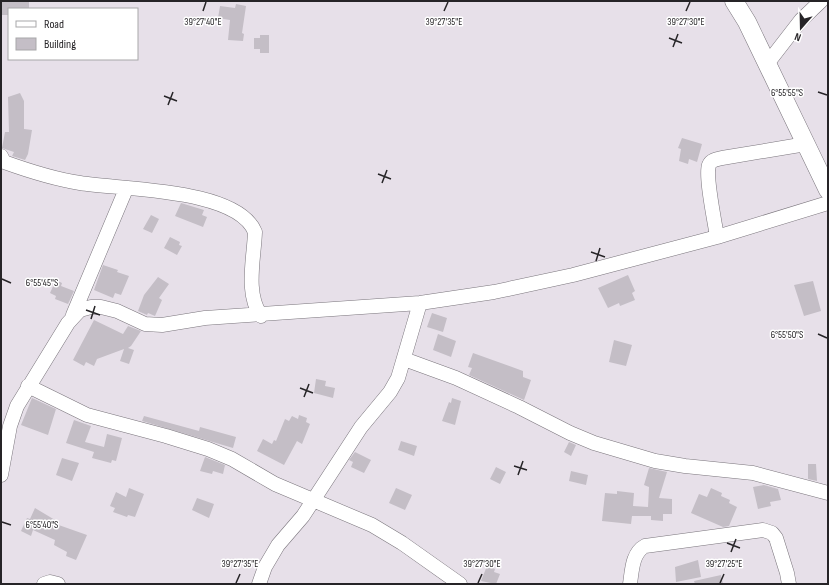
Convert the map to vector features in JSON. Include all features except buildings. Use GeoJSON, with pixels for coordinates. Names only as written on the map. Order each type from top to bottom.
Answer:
{"type":"FeatureCollection","features":[{"type":"Feature","properties":{"kind":"main road"},"geometry":{"type":"LineString","coordinates":[[734,1],[767,64],[828,190]]}},
{"type":"Feature","properties":{"kind":"street"},"geometry":{"type":"LineString","coordinates":[[767,64],[801,20],[820,1]]}},
{"type":"Feature","properties":{"kind":"street"},"geometry":{"type":"LineString","coordinates":[[717,236],[709,181],[708,167],[711,162],[722,158],[806,144]]}},
{"type":"Feature","properties":{"kind":"street"},"geometry":{"type":"LineString","coordinates":[[1,156],[4,162],[53,178],[79,183],[170,193],[200,198],[234,209],[252,224],[255,232],[252,295],[253,303],[261,316]]}},
{"type":"Feature","properties":{"kind":"street"},"geometry":{"type":"LineString","coordinates":[[1,475],[5,424],[73,315],[126,189]]}},
{"type":"Feature","properties":{"kind":"street"},"geometry":{"type":"LineString","coordinates":[[73,315],[80,310],[91,307],[101,307],[117,311],[144,324],[153,325],[205,318],[261,316],[420,303],[494,292],[573,275],[717,236],[828,203]]}},
{"type":"Feature","properties":{"kind":"street"},"geometry":{"type":"LineString","coordinates":[[259,584],[265,568],[278,545],[294,527],[314,500],[361,427],[390,392],[398,378],[420,303]]}},
{"type":"Feature","properties":{"kind":"street"},"geometry":{"type":"LineString","coordinates":[[404,358],[456,378],[519,407],[570,433],[594,442],[655,460],[685,466],[753,473],[828,493]]}},
{"type":"Feature","properties":{"kind":"street"},"geometry":{"type":"LineString","coordinates":[[28,386],[87,415],[208,449],[232,459],[275,484],[372,525],[402,543],[460,584]]}},
{"type":"Feature","properties":{"kind":"street"},"geometry":{"type":"LineString","coordinates":[[630,584],[633,564],[640,549],[645,546],[763,530],[772,533],[776,538],[787,572],[789,584]]}},
{"type":"Feature","properties":{"kind":"street"},"geometry":{"type":"LineString","coordinates":[[44,584],[50,582],[58,584]]}}]}
